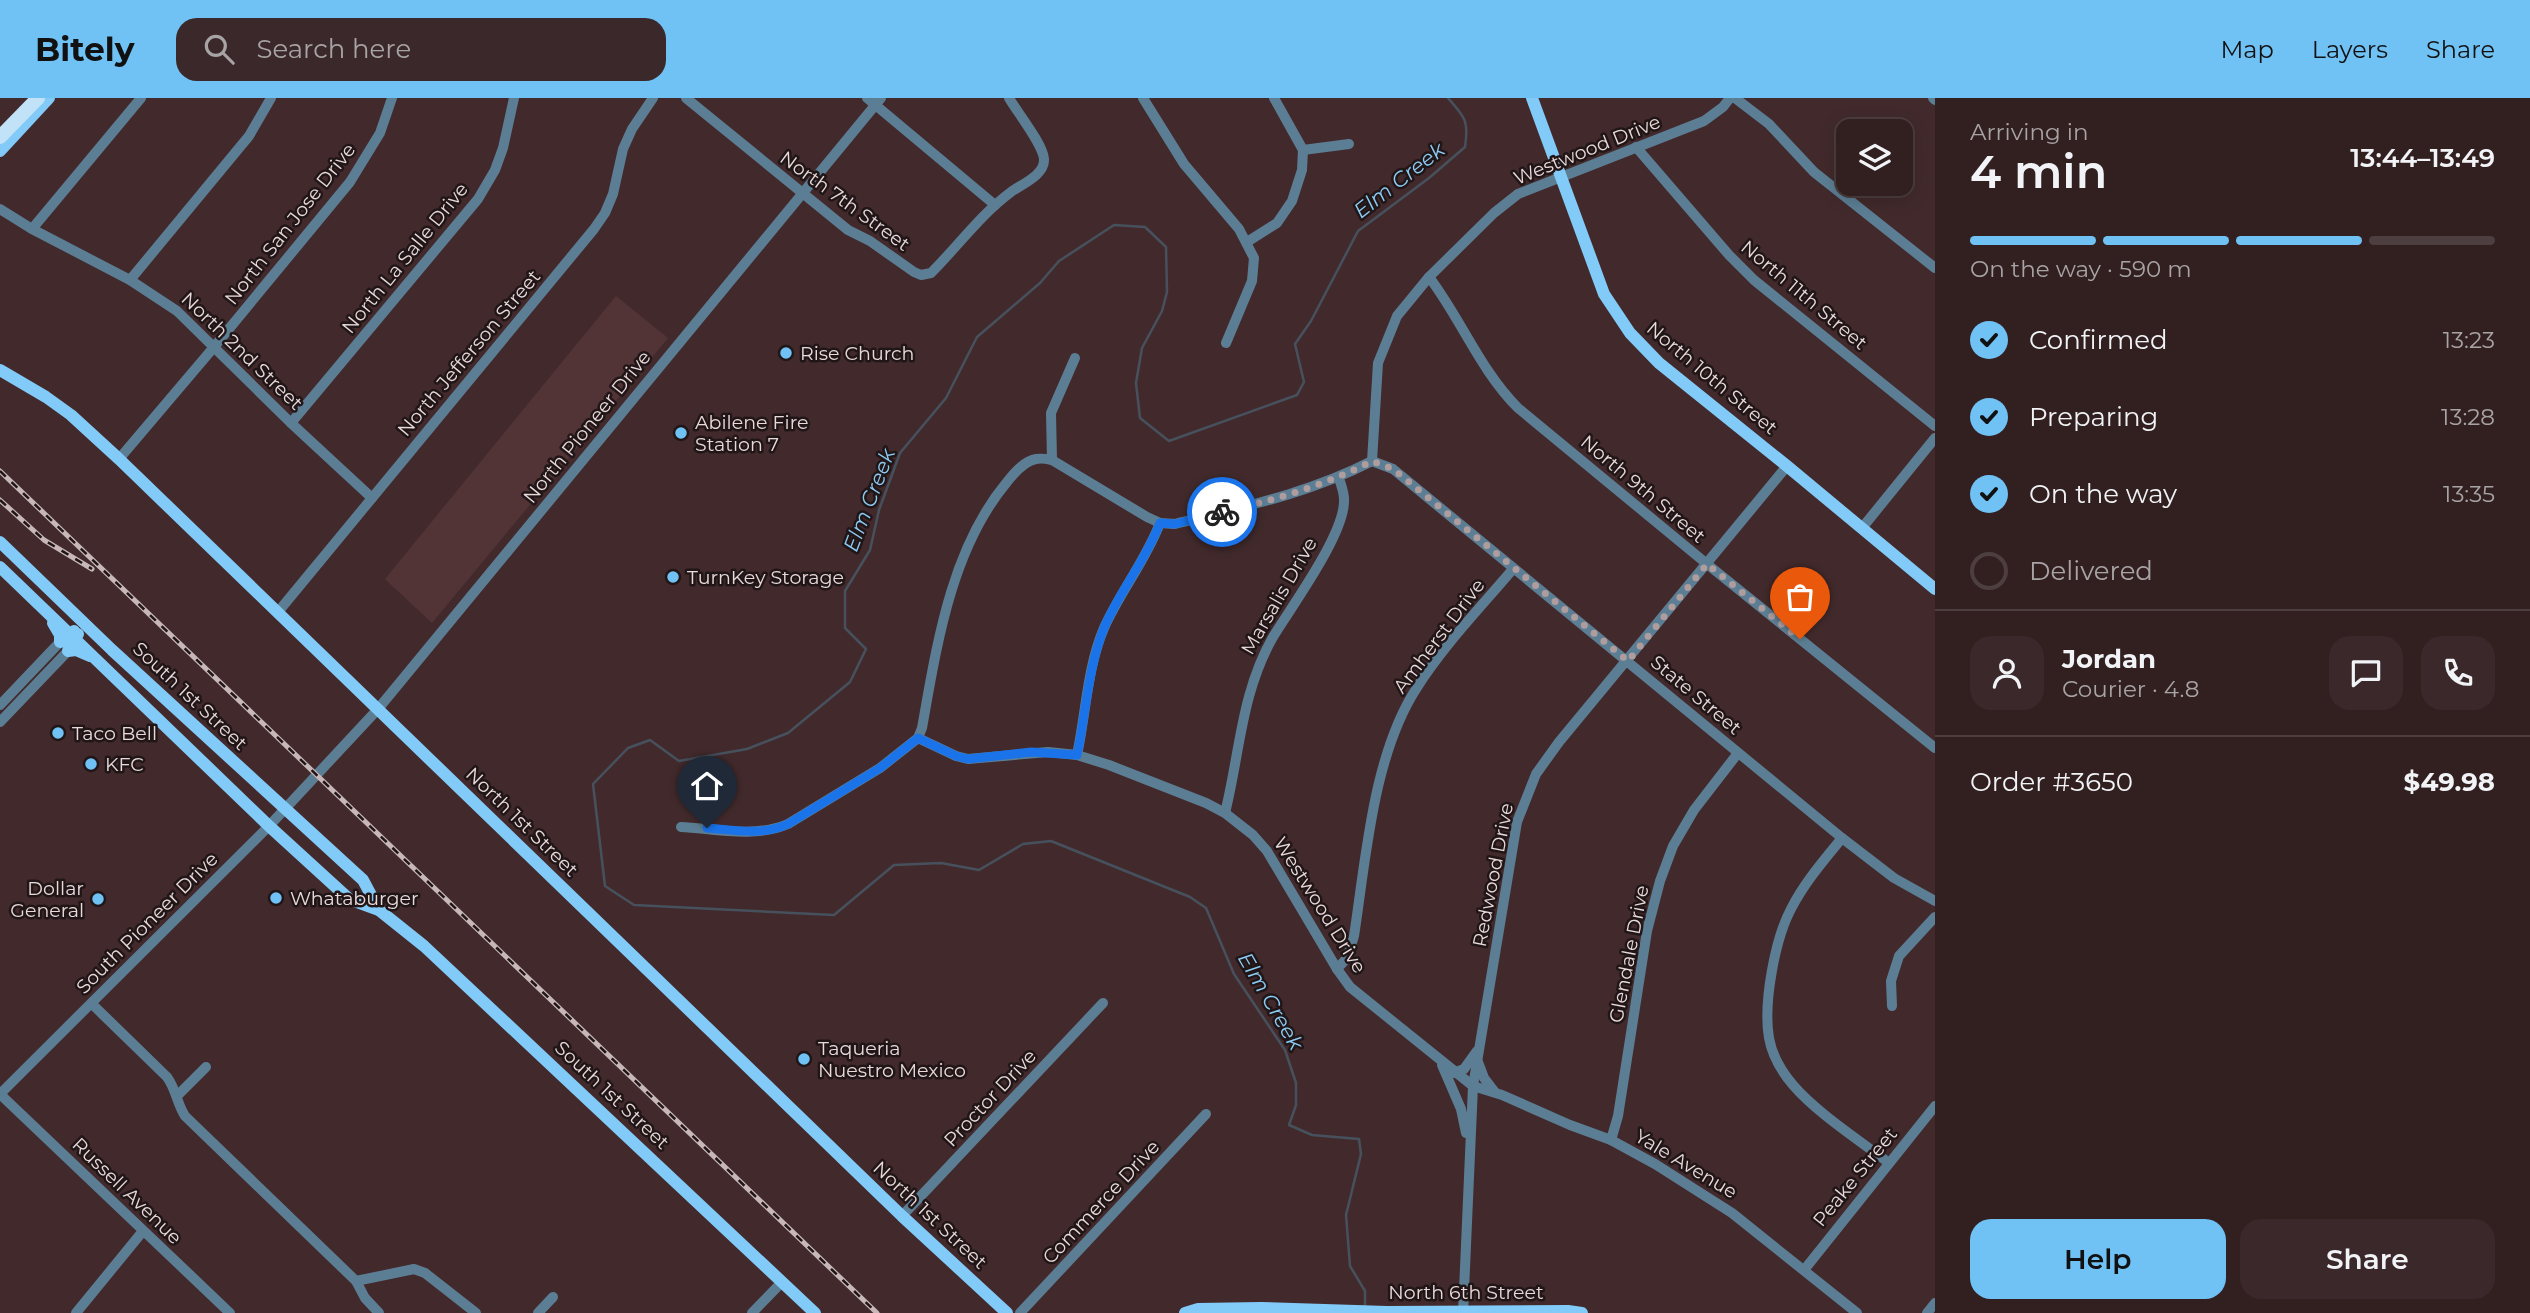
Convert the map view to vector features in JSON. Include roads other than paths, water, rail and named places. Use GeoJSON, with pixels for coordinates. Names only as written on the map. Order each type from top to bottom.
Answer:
{"type":"FeatureCollection","features":[{"type":"Feature","properties":{"kind":"highway"},"geometry":{"type":"LineString","coordinates":[[0,137],[38,98]]}},
{"type":"Feature","properties":{"kind":"main road"},"geometry":{"type":"LineString","coordinates":[[0,151],[49,98]]}},
{"type":"Feature","properties":{"kind":"main road","name":"North 10th Street"},"geometry":{"type":"LineString","coordinates":[[1532,98],[1604,294],[1630,333],[1659,363],[1935,589]]}},
{"type":"Feature","properties":{"kind":"main road","name":"North 1st Street"},"geometry":{"type":"LineString","coordinates":[[0,370],[47,397],[119,459],[902,1216],[1007,1313]]}},
{"type":"Feature","properties":{"kind":"main road","name":"South 1st Street"},"geometry":{"type":"LineString","coordinates":[[0,542],[284,810],[363,880],[379,910]]}},
{"type":"Feature","properties":{"kind":"main road","name":"South 1st Street"},"geometry":{"type":"LineString","coordinates":[[0,567],[46,610],[69,640],[95,658],[269,826],[349,899],[379,910],[473,990],[815,1313]]}},
{"type":"Feature","properties":{"kind":"main road"},"geometry":{"type":"LineString","coordinates":[[73,613],[69,640],[88,634],[100,638]]}},
{"type":"Feature","properties":{"kind":"main road","name":"North 6th Street"},"geometry":{"type":"LineString","coordinates":[[1185,1313],[1198,1309],[1261,1308],[1582,1313]]}},
{"type":"Feature","properties":{"kind":"street"},"geometry":{"type":"LineString","coordinates":[[32,229],[141,98]]}},
{"type":"Feature","properties":{"kind":"street"},"geometry":{"type":"LineString","coordinates":[[130,281],[249,136],[271,98]]}},
{"type":"Feature","properties":{"kind":"street","name":"North San Jose Drive"},"geometry":{"type":"LineString","coordinates":[[119,459],[350,182],[380,133],[392,98]]}},
{"type":"Feature","properties":{"kind":"street","name":"North La Salle Drive"},"geometry":{"type":"LineString","coordinates":[[291,423],[478,199],[495,170],[503,148],[514,98]]}},
{"type":"Feature","properties":{"kind":"street","name":"North Jefferson Street"},"geometry":{"type":"LineString","coordinates":[[278,612],[594,229],[613,194],[623,149],[632,129],[653,98]]}},
{"type":"Feature","properties":{"kind":"street","name":"North 7th Street"},"geometry":{"type":"LineString","coordinates":[[686,98],[848,230],[870,241],[898,263],[921,275],[931,273],[995,205]]}},
{"type":"Feature","properties":{"kind":"street"},"geometry":{"type":"LineString","coordinates":[[874,100],[995,205],[1036,175],[1043,166],[1044,157],[1040,148],[1009,98]]}},
{"type":"Feature","properties":{"kind":"street"},"geometry":{"type":"LineString","coordinates":[[1143,98],[1184,164],[1247,242],[1254,258],[1252,281],[1226,343]]}},
{"type":"Feature","properties":{"kind":"street"},"geometry":{"type":"LineString","coordinates":[[1247,242],[1277,223],[1292,201],[1302,170],[1303,150],[1274,98]]}},
{"type":"Feature","properties":{"kind":"street"},"geometry":{"type":"LineString","coordinates":[[1732,98],[1769,124],[1814,172],[1935,268]]}},
{"type":"Feature","properties":{"kind":"street","name":"Westwood Drive"},"geometry":{"type":"LineString","coordinates":[[1372,461],[1378,363],[1397,316],[1429,277],[1494,212],[1518,194],[1704,121],[1732,98]]}},
{"type":"Feature","properties":{"kind":"street","name":"North Pioneer Drive"},"geometry":{"type":"LineString","coordinates":[[318,776],[378,709],[801,194],[874,100]]}},
{"type":"Feature","properties":{"kind":"street"},"geometry":{"type":"LineString","coordinates":[[1303,150],[1349,144]]}},
{"type":"Feature","properties":{"kind":"street","name":"North 11th Street"},"geometry":{"type":"LineString","coordinates":[[1636,146],[1728,255],[1754,280],[1935,426]]}},
{"type":"Feature","properties":{"kind":"street","name":"North 2nd Street"},"geometry":{"type":"LineString","coordinates":[[0,209],[130,281],[177,311],[372,498]]}},
{"type":"Feature","properties":{"kind":"street","name":"North 9th Street"},"geometry":{"type":"LineString","coordinates":[[1429,277],[1502,392],[1707,564],[1935,748]]}},
{"type":"Feature","properties":{"kind":"street"},"geometry":{"type":"LineString","coordinates":[[1052,460],[1051,412],[1075,358]]}},
{"type":"Feature","properties":{"kind":"street"},"geometry":{"type":"LineString","coordinates":[[1862,528],[1935,438]]}},
{"type":"Feature","properties":{"kind":"street"},"geometry":{"type":"LineString","coordinates":[[681,827],[774,831],[880,768],[918,738],[948,604],[967,548],[996,494],[1024,464],[1036,459],[1052,460],[1160,523],[1175,524],[1270,502],[1339,478],[1372,461]]}},
{"type":"Feature","properties":{"kind":"street","name":"State Street"},"geometry":{"type":"LineString","coordinates":[[1372,461],[1393,469],[1894,878],[1935,901]]}},
{"type":"Feature","properties":{"kind":"street","name":"Redwood Drive"},"geometry":{"type":"LineString","coordinates":[[1473,1086],[1516,832],[1525,797],[1536,774],[1559,742],[1787,466]]}},
{"type":"Feature","properties":{"kind":"street","name":"Marsalis Drive"},"geometry":{"type":"LineString","coordinates":[[1225,813],[1240,729],[1256,671],[1338,526],[1344,499],[1339,478]]}},
{"type":"Feature","properties":{"kind":"street"},"geometry":{"type":"LineString","coordinates":[[1077,755],[1099,642],[1123,590],[1160,523]]}},
{"type":"Feature","properties":{"kind":"street","name":"Amherst Drive"},"geometry":{"type":"LineString","coordinates":[[1337,969],[1347,958],[1354,936],[1380,776],[1402,715],[1415,690],[1435,663],[1513,569]]}},
{"type":"Feature","properties":{"kind":"street"},"geometry":{"type":"LineString","coordinates":[[0,705],[69,640]]}},
{"type":"Feature","properties":{"kind":"street"},"geometry":{"type":"LineString","coordinates":[[0,722],[69,640]]}},
{"type":"Feature","properties":{"kind":"street","name":"Westwood Drive"},"geometry":{"type":"LineString","coordinates":[[918,738],[968,759],[1031,752],[1077,755],[1152,782],[1225,813],[1253,835],[1267,851],[1337,969],[1350,986],[1473,1086]]}},
{"type":"Feature","properties":{"kind":"street","name":"Glendale Drive"},"geometry":{"type":"LineString","coordinates":[[1611,1140],[1618,1116],[1647,931],[1660,881],[1673,846],[1694,810],[1738,753]]}},
{"type":"Feature","properties":{"kind":"street","name":"South Pioneer Drive"},"geometry":{"type":"LineString","coordinates":[[0,1094],[318,776]]}},
{"type":"Feature","properties":{"kind":"street"},"geometry":{"type":"LineString","coordinates":[[1843,838],[1811,876],[1782,927],[1773,968],[1769,1037],[1774,1057],[1794,1086],[1889,1163]]}},
{"type":"Feature","properties":{"kind":"street"},"geometry":{"type":"LineString","coordinates":[[1892,1006],[1891,981],[1899,956],[1935,917]]}},
{"type":"Feature","properties":{"kind":"street","name":"Proctor Drive"},"geometry":{"type":"LineString","coordinates":[[902,1216],[1103,1003]]}},
{"type":"Feature","properties":{"kind":"street"},"geometry":{"type":"LineString","coordinates":[[92,1004],[167,1077],[185,1116],[356,1281],[365,1298],[379,1313]]}},
{"type":"Feature","properties":{"kind":"street"},"geometry":{"type":"LineString","coordinates":[[1454,1073],[1464,1069],[1481,1045]]}},
{"type":"Feature","properties":{"kind":"street"},"geometry":{"type":"LineString","coordinates":[[1441,1061],[1461,1109],[1469,1146]]}},
{"type":"Feature","properties":{"kind":"street"},"geometry":{"type":"LineString","coordinates":[[1471,1107],[1480,1098],[1497,1094],[1484,1078],[1478,1062]]}},
{"type":"Feature","properties":{"kind":"street"},"geometry":{"type":"LineString","coordinates":[[177,1096],[206,1067]]}},
{"type":"Feature","properties":{"kind":"street"},"geometry":{"type":"LineString","coordinates":[[1463,1312],[1473,1086]]}},
{"type":"Feature","properties":{"kind":"street","name":"Yale Avenue"},"geometry":{"type":"LineString","coordinates":[[1473,1086],[1611,1140],[1692,1186],[1732,1213],[1857,1313]]}},
{"type":"Feature","properties":{"kind":"street","name":"Russell Avenue"},"geometry":{"type":"LineString","coordinates":[[0,1094],[230,1313]]}},
{"type":"Feature","properties":{"kind":"street","name":"Peake Street"},"geometry":{"type":"LineString","coordinates":[[1804,1270],[1935,1106]]}},
{"type":"Feature","properties":{"kind":"street","name":"Commerce Drive"},"geometry":{"type":"LineString","coordinates":[[1020,1313],[1206,1114]]}},
{"type":"Feature","properties":{"kind":"street"},"geometry":{"type":"LineString","coordinates":[[76,1313],[143,1231]]}},
{"type":"Feature","properties":{"kind":"street"},"geometry":{"type":"LineString","coordinates":[[356,1281],[414,1269],[425,1273],[476,1313]]}},
{"type":"Feature","properties":{"kind":"street"},"geometry":{"type":"LineString","coordinates":[[752,1313],[782,1282]]}},
{"type":"Feature","properties":{"kind":"street"},"geometry":{"type":"LineString","coordinates":[[538,1313],[553,1297]]}},
{"type":"Feature","properties":{"kind":"street"},"geometry":{"type":"LineString","coordinates":[[1927,1313],[1935,1303]]}},
{"type":"Feature","properties":{"kind":"waterway","name":"Elm Creek"},"geometry":{"type":"LineString","coordinates":[[1365,1306],[1365,1291],[1350,1266],[1346,1215],[1361,1154],[1359,1139],[1312,1135],[1289,1125],[1296,1105],[1296,1083],[1285,1050],[1234,974],[1206,908],[1190,897],[1051,841],[1023,844],[979,870],[941,863],[894,865],[834,915],[634,905],[605,886],[593,784],[628,748],[650,740],[679,761],[747,749],[788,733],[850,682],[866,649],[845,628],[845,591],[870,550],[879,510],[900,453],[946,398],[977,337],[1040,283],[1059,261],[1114,225],[1145,227],[1166,247],[1167,292],[1162,311],[1142,348],[1136,383],[1140,418],[1169,441],[1297,395],[1304,382],[1295,344],[1311,321],[1358,231],[1429,178],[1465,147],[1464,120],[1448,98]]}},
{"type":"Feature","properties":{"kind":"railway"},"geometry":{"type":"LineString","coordinates":[[0,471],[877,1313]]}},
{"type":"Feature","properties":{"kind":"railway"},"geometry":{"type":"LineString","coordinates":[[0,500],[44,540],[92,569]]}},
{"type":"Feature","properties":{"kind":"place","name":"Rise Church"},"geometry":{"type":"Point","coordinates":[786,353]}},
{"type":"Feature","properties":{"kind":"place","name":"Abilene Fire Station 7"},"geometry":{"type":"Point","coordinates":[681,433]}},
{"type":"Feature","properties":{"kind":"place","name":"TurnKey Storage"},"geometry":{"type":"Point","coordinates":[673,577]}},
{"type":"Feature","properties":{"kind":"place","name":"Taco Bell"},"geometry":{"type":"Point","coordinates":[58,733]}},
{"type":"Feature","properties":{"kind":"place","name":"KFC"},"geometry":{"type":"Point","coordinates":[91,764]}},
{"type":"Feature","properties":{"kind":"place","name":"Whataburger"},"geometry":{"type":"Point","coordinates":[276,898]}},
{"type":"Feature","properties":{"kind":"place","name":"Dollar General"},"geometry":{"type":"Point","coordinates":[98,899]}},
{"type":"Feature","properties":{"kind":"place","name":"Taqueria Nuestro Mexico"},"geometry":{"type":"Point","coordinates":[804,1059]}}]}
